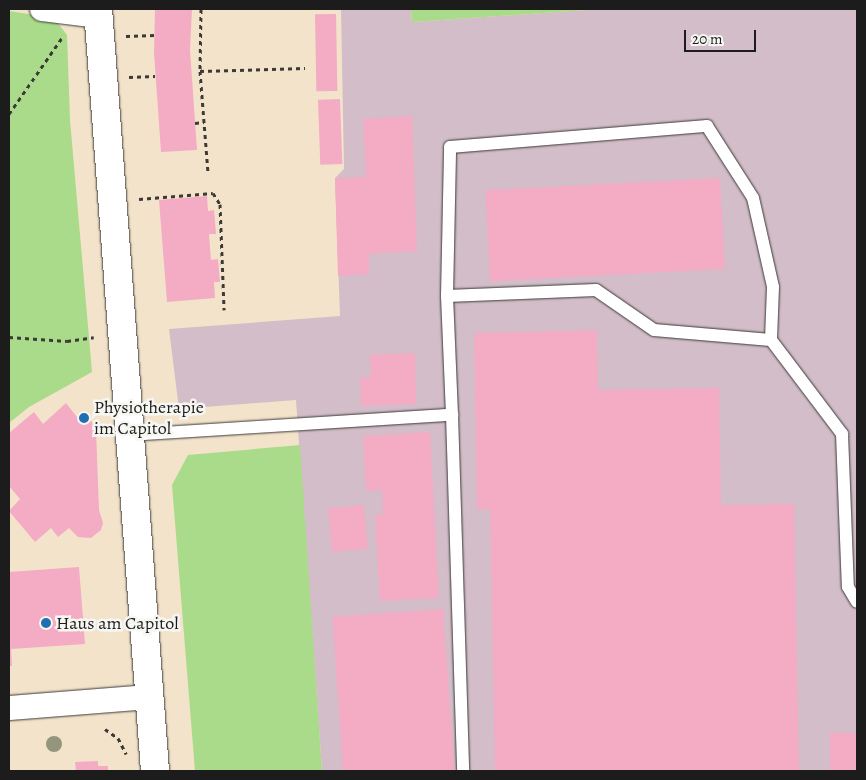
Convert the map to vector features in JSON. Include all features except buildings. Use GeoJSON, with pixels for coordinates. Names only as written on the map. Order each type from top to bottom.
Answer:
{"type":"FeatureCollection","features":[{"type":"Feature","properties":{"kind":"street"},"geometry":{"type":"LineString","coordinates":[[42,9],[98,12],[155,771]]}},
{"type":"Feature","properties":{"kind":"street"},"geometry":{"type":"LineString","coordinates":[[9,708],[150,697]]}},
{"type":"Feature","properties":{"kind":"lane"},"geometry":{"type":"LineString","coordinates":[[463,771],[447,296],[450,147],[707,126],[753,198],[772,287],[771,340],[842,434],[848,587],[857,602]]}},
{"type":"Feature","properties":{"kind":"lane"},"geometry":{"type":"LineString","coordinates":[[447,296],[596,290],[654,330],[771,340]]}},
{"type":"Feature","properties":{"kind":"lane"},"geometry":{"type":"LineString","coordinates":[[130,435],[452,415]]}},
{"type":"Feature","properties":{"kind":"path"},"geometry":{"type":"LineString","coordinates":[[200,9],[200,71],[208,172]]}},
{"type":"Feature","properties":{"kind":"path"},"geometry":{"type":"LineString","coordinates":[[9,114],[65,33]]}},
{"type":"Feature","properties":{"kind":"path"},"geometry":{"type":"LineString","coordinates":[[126,36],[154,35]]}},
{"type":"Feature","properties":{"kind":"path"},"geometry":{"type":"LineString","coordinates":[[200,71],[305,68]]}},
{"type":"Feature","properties":{"kind":"path"},"geometry":{"type":"LineString","coordinates":[[129,77],[155,76]]}},
{"type":"Feature","properties":{"kind":"path"},"geometry":{"type":"LineString","coordinates":[[195,123],[204,122]]}},
{"type":"Feature","properties":{"kind":"path"},"geometry":{"type":"LineString","coordinates":[[139,199],[213,193],[220,204],[224,310]]}},
{"type":"Feature","properties":{"kind":"path"},"geometry":{"type":"LineString","coordinates":[[9,337],[67,341],[94,337]]}},
{"type":"Feature","properties":{"kind":"path"},"geometry":{"type":"LineString","coordinates":[[105,729],[124,746],[127,764]]}},
{"type":"Feature","properties":{"kind":"shaded area"},"geometry":{"type":"Polygon","coordinates":[[[341,9],[411,9],[412,22],[601,9],[857,9],[857,771],[322,771],[296,400],[179,409],[169,329],[340,316],[335,178],[344,169],[341,9]]]}},
{"type":"Feature","properties":{"kind":"green space"},"geometry":{"type":"Polygon","coordinates":[[[411,9],[601,9],[412,22],[411,9]]]}},
{"type":"Feature","properties":{"kind":"green space"},"geometry":{"type":"Polygon","coordinates":[[[9,11],[54,18],[67,35],[70,120],[92,372],[29,407],[9,423],[9,11]]]}},
{"type":"Feature","properties":{"kind":"green space"},"geometry":{"type":"Polygon","coordinates":[[[300,445],[322,771],[195,771],[172,485],[188,455],[300,445]]]}},
{"type":"Feature","properties":{"kind":"place","name":"Physiotherapie im Capitol"},"geometry":{"type":"Point","coordinates":[84,418]}},
{"type":"Feature","properties":{"kind":"place","name":"Haus am Capitol"},"geometry":{"type":"Point","coordinates":[46,623]}}]}
